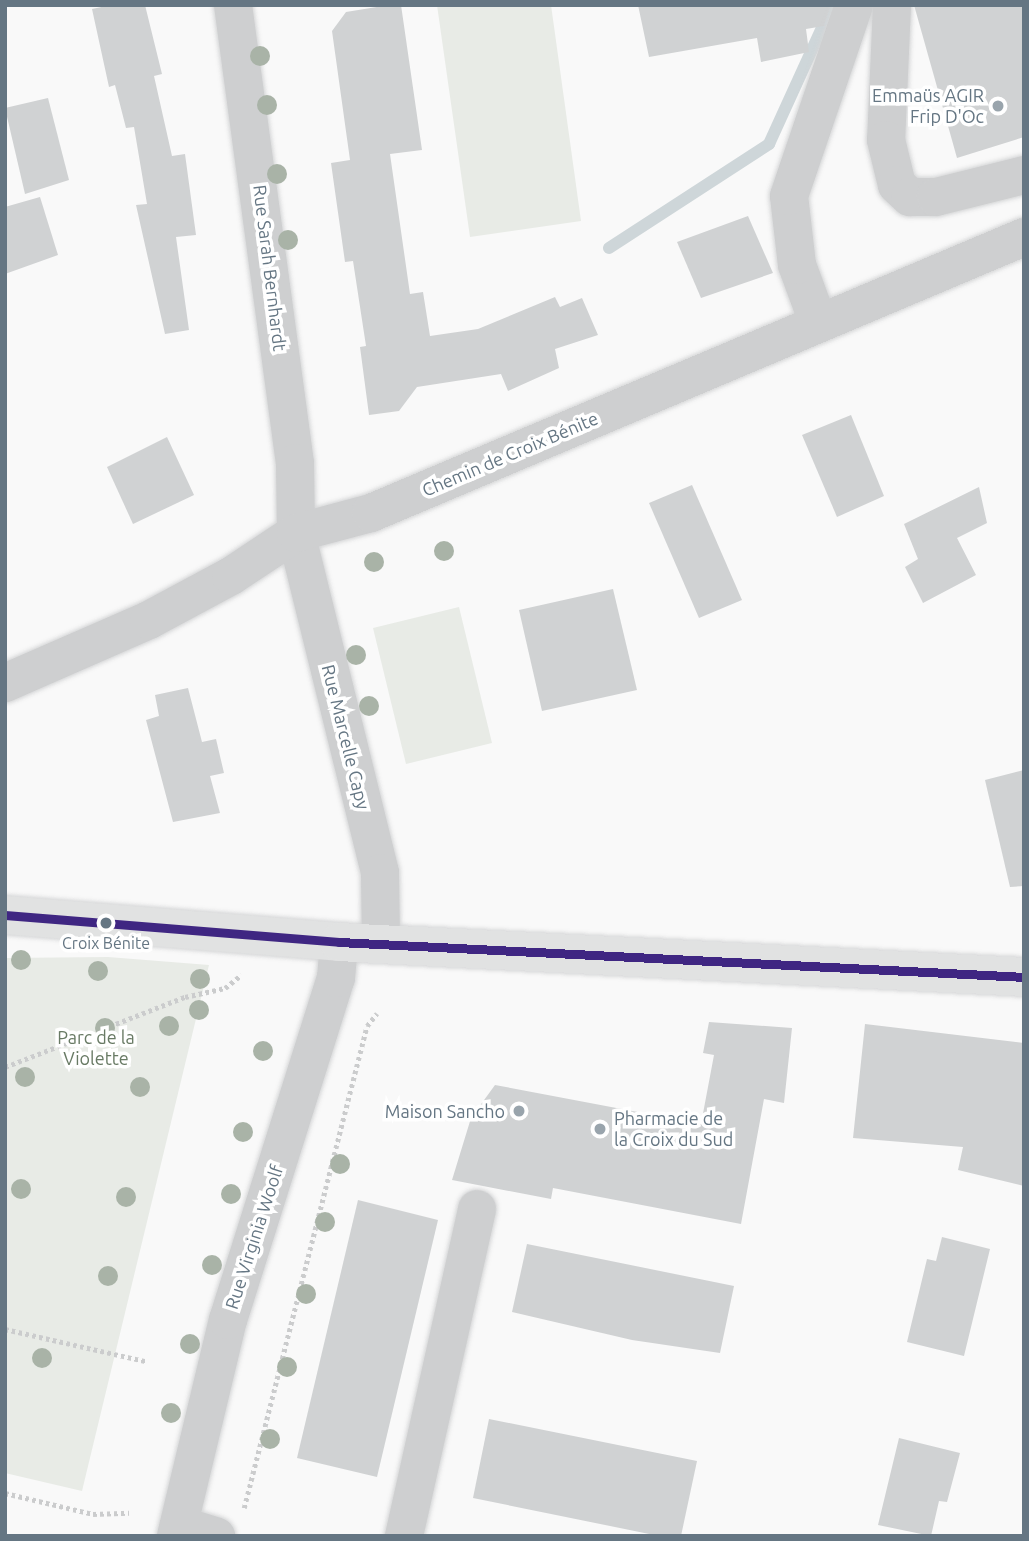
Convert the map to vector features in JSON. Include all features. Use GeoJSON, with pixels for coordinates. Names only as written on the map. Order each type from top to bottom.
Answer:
{"type":"FeatureCollection","features":[{"type":"Feature","properties":{"kind":"main road"},"geometry":{"type":"LineString","coordinates":[[5,915],[339,942],[1024,977]]}},
{"type":"Feature","properties":{"kind":"street","name":"Rue Sarah Bernhardt"},"geometry":{"type":"LineString","coordinates":[[233,5],[295,463],[296,533]]}},
{"type":"Feature","properties":{"kind":"street"},"geometry":{"type":"LineString","coordinates":[[818,322],[797,265],[789,195],[854,5]]}},
{"type":"Feature","properties":{"kind":"street"},"geometry":{"type":"LineString","coordinates":[[892,5],[886,140],[897,185],[910,197],[936,197],[1022,181]]}},
{"type":"Feature","properties":{"kind":"street","name":"Chemin de Croix Bénite"},"geometry":{"type":"LineString","coordinates":[[5,683],[149,620],[231,576],[296,533],[371,513],[1024,237]]}},
{"type":"Feature","properties":{"kind":"street","name":"Rue Marcelle Capy"},"geometry":{"type":"LineString","coordinates":[[296,533],[380,873],[381,944]]}},
{"type":"Feature","properties":{"kind":"street","name":"Rue Virginia Woolf"},"geometry":{"type":"LineString","coordinates":[[177,1531],[253,1230],[336,978],[339,942]]}},
{"type":"Feature","properties":{"kind":"street"},"geometry":{"type":"LineString","coordinates":[[404,1536],[477,1209]]}},
{"type":"Feature","properties":{"kind":"street"},"geometry":{"type":"LineString","coordinates":[[177,1531],[228,1529]]}},
{"type":"Feature","properties":{"kind":"path"},"geometry":{"type":"LineString","coordinates":[[5,1067],[185,997],[225,988],[250,967]]}},
{"type":"Feature","properties":{"kind":"path"},"geometry":{"type":"LineString","coordinates":[[228,1529],[367,1026],[377,1013]]}},
{"type":"Feature","properties":{"kind":"path"},"geometry":{"type":"LineString","coordinates":[[5,1329],[145,1361]]}},
{"type":"Feature","properties":{"kind":"path"},"geometry":{"type":"LineString","coordinates":[[5,1493],[93,1514],[129,1513]]}},
{"type":"Feature","properties":{"kind":"green space"},"geometry":{"type":"Polygon","coordinates":[[[437,5],[551,5],[581,221],[470,237],[437,5]]]}},
{"type":"Feature","properties":{"kind":"green space"},"geometry":{"type":"Polygon","coordinates":[[[459,607],[492,743],[406,764],[373,628],[459,607]]]}},
{"type":"Feature","properties":{"kind":"green space","name":"Parc de la Violette"},"geometry":{"type":"Polygon","coordinates":[[[108,957],[209,965],[82,1491],[5,1473],[5,958],[108,957]]]}},
{"type":"Feature","properties":{"kind":"building"},"geometry":{"type":"Polygon","coordinates":[[[111,5],[145,5],[162,74],[154,76],[172,156],[185,154],[196,235],[176,237],[189,330],[165,334],[136,205],[147,204],[134,127],[126,128],[115,85],[109,87],[92,9],[111,5]]]}},
{"type":"Feature","properties":{"kind":"building"},"geometry":{"type":"Polygon","coordinates":[[[401,5],[422,150],[390,154],[410,294],[423,292],[430,336],[478,329],[555,297],[560,307],[582,298],[598,335],[555,349],[559,368],[508,391],[501,374],[417,387],[399,411],[369,415],[360,347],[366,346],[353,261],[345,262],[331,163],[350,160],[332,31],[346,12],[401,5]]]}},
{"type":"Feature","properties":{"kind":"building"},"geometry":{"type":"Polygon","coordinates":[[[638,5],[831,5],[824,26],[806,29],[809,52],[761,62],[757,38],[649,57],[638,5]]]}},
{"type":"Feature","properties":{"kind":"building"},"geometry":{"type":"Polygon","coordinates":[[[914,5],[1024,5],[1024,137],[957,158],[914,5]]]}},
{"type":"Feature","properties":{"kind":"building"},"geometry":{"type":"Polygon","coordinates":[[[48,98],[69,180],[25,194],[5,108],[48,98]]]}},
{"type":"Feature","properties":{"kind":"building"},"geometry":{"type":"Polygon","coordinates":[[[40,197],[58,255],[5,274],[5,207],[40,197]]]}},
{"type":"Feature","properties":{"kind":"building"},"geometry":{"type":"Polygon","coordinates":[[[748,216],[773,273],[701,298],[677,242],[748,216]]]}},
{"type":"Feature","properties":{"kind":"building"},"geometry":{"type":"Polygon","coordinates":[[[851,415],[884,496],[837,517],[802,435],[851,415]]]}},
{"type":"Feature","properties":{"kind":"building"},"geometry":{"type":"Polygon","coordinates":[[[167,437],[194,495],[133,524],[107,467],[167,437]]]}},
{"type":"Feature","properties":{"kind":"building"},"geometry":{"type":"Polygon","coordinates":[[[692,485],[742,600],[699,618],[649,503],[692,485]]]}},
{"type":"Feature","properties":{"kind":"building"},"geometry":{"type":"Polygon","coordinates":[[[979,487],[987,523],[957,538],[976,575],[923,603],[905,567],[918,559],[904,524],[979,487]]]}},
{"type":"Feature","properties":{"kind":"building"},"geometry":{"type":"Polygon","coordinates":[[[613,589],[637,690],[542,711],[519,610],[613,589]]]}},
{"type":"Feature","properties":{"kind":"building"},"geometry":{"type":"Polygon","coordinates":[[[188,688],[202,742],[216,739],[224,773],[210,776],[220,813],[173,822],[146,720],[159,716],[155,695],[188,688]]]}},
{"type":"Feature","properties":{"kind":"building"},"geometry":{"type":"Polygon","coordinates":[[[1024,770],[1024,886],[1010,887],[985,780],[1024,770]]]}},
{"type":"Feature","properties":{"kind":"building"},"geometry":{"type":"Polygon","coordinates":[[[709,1022],[792,1028],[784,1103],[764,1099],[741,1224],[553,1188],[551,1199],[452,1180],[471,1118],[495,1085],[701,1124],[714,1055],[703,1053],[709,1022]]]}},
{"type":"Feature","properties":{"kind":"building"},"geometry":{"type":"Polygon","coordinates":[[[865,1024],[1024,1043],[1024,1186],[958,1170],[963,1147],[853,1138],[865,1024]]]}},
{"type":"Feature","properties":{"kind":"building"},"geometry":{"type":"Polygon","coordinates":[[[358,1200],[438,1220],[377,1477],[297,1458],[358,1200]]]}},
{"type":"Feature","properties":{"kind":"building"},"geometry":{"type":"Polygon","coordinates":[[[942,1237],[990,1249],[964,1356],[907,1342],[927,1259],[936,1261],[942,1237]]]}},
{"type":"Feature","properties":{"kind":"building"},"geometry":{"type":"Polygon","coordinates":[[[527,1244],[734,1286],[720,1353],[632,1340],[512,1312],[527,1244]]]}},
{"type":"Feature","properties":{"kind":"building"},"geometry":{"type":"Polygon","coordinates":[[[489,1419],[697,1461],[681,1536],[659,1536],[473,1498],[489,1419]]]}},
{"type":"Feature","properties":{"kind":"building"},"geometry":{"type":"Polygon","coordinates":[[[899,1438],[960,1453],[947,1502],[939,1501],[931,1536],[878,1525],[899,1438]]]}},
{"type":"Feature","properties":{"kind":"waterway"},"geometry":{"type":"LineString","coordinates":[[609,248],[769,144],[830,10]]}},
{"type":"Feature","properties":{"kind":"transit line"},"geometry":{"type":"LineString","coordinates":[[5,915],[339,942],[1024,977]]}},
{"type":"Feature","properties":{"kind":"place","name":"Emmaüs AGIR Frip D'Oc"},"geometry":{"type":"Point","coordinates":[998,106]}},
{"type":"Feature","properties":{"kind":"place","name":"Croix Bénite"},"geometry":{"type":"Point","coordinates":[106,923]}},
{"type":"Feature","properties":{"kind":"place","name":"Maison Sancho"},"geometry":{"type":"Point","coordinates":[519,1111]}},
{"type":"Feature","properties":{"kind":"place","name":"Pharmacie de la Croix du Sud"},"geometry":{"type":"Point","coordinates":[600,1129]}}]}
